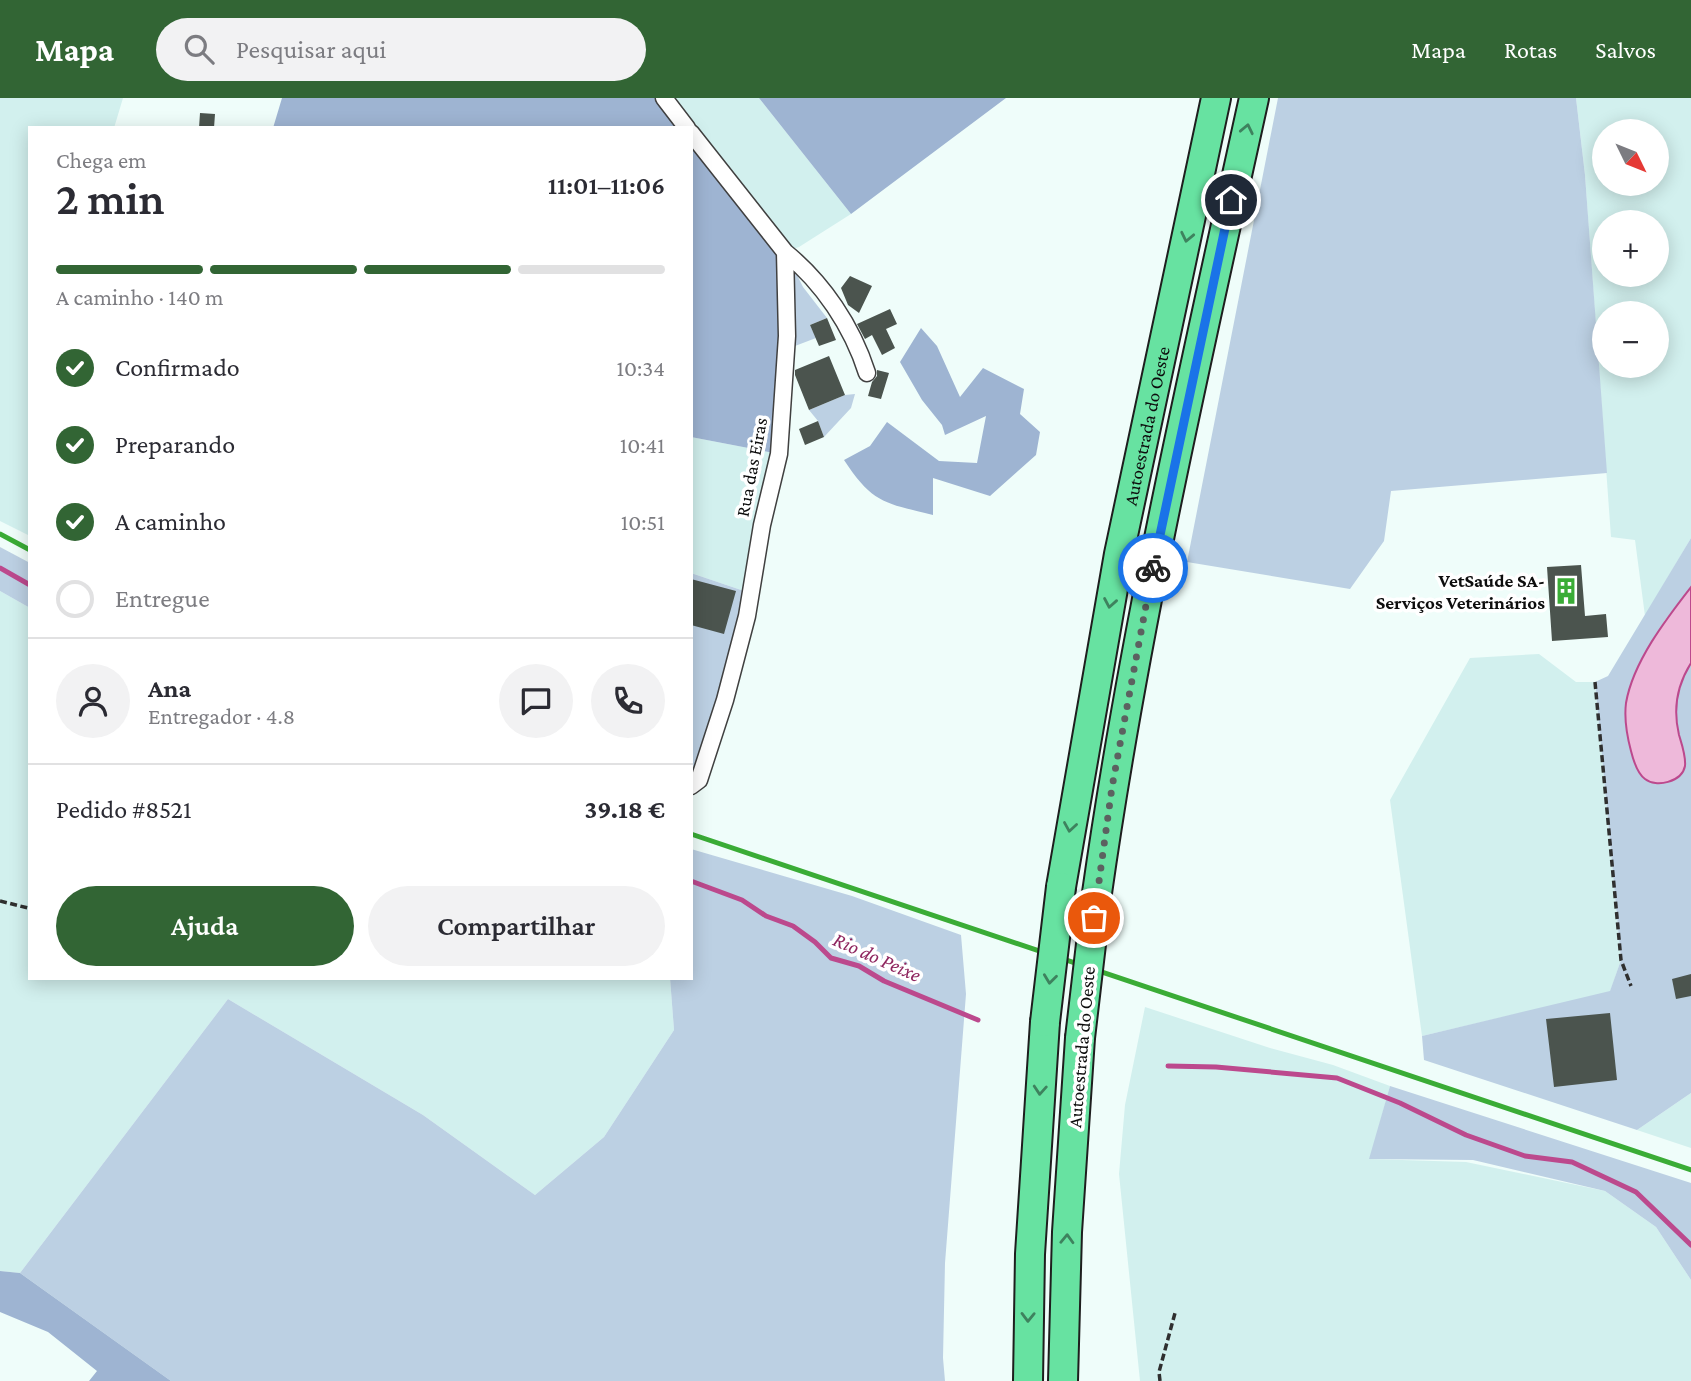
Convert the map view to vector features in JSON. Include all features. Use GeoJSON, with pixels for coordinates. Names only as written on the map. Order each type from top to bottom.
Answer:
{"type":"FeatureCollection","features":[{"type":"Feature","properties":{"kind":"highway","name":"Autoestrada do Oeste"},"geometry":{"type":"LineString","coordinates":[[1028,1381],[1030,1254],[1045,1022],[1061,887],[1119,554],[1216,98]]}},
{"type":"Feature","properties":{"kind":"highway","name":"Autoestrada do Oeste"},"geometry":{"type":"LineString","coordinates":[[1063,1381],[1067,1232],[1080,1038],[1112,787],[1151,580],[1254,98]]}},
{"type":"Feature","properties":{"kind":"street"},"geometry":{"type":"LineString","coordinates":[[664,98],[685,126]]}},
{"type":"Feature","properties":{"kind":"street"},"geometry":{"type":"LineString","coordinates":[[693,136],[785,252],[805,269],[836,309],[859,349],[867,373]]}},
{"type":"Feature","properties":{"kind":"street","name":"Rua das Eiras"},"geometry":{"type":"LineString","coordinates":[[693,784],[699,780],[725,700],[747,616],[762,525],[779,454],[787,336],[785,252]]}},
{"type":"Feature","properties":{"kind":"path"},"geometry":{"type":"LineString","coordinates":[[1595,682],[1621,960],[1631,986]]}},
{"type":"Feature","properties":{"kind":"path"},"geometry":{"type":"LineString","coordinates":[[0,901],[27,908]]}},
{"type":"Feature","properties":{"kind":"path"},"geometry":{"type":"LineString","coordinates":[[1160,1381],[1159,1372],[1175,1313]]}},
{"type":"Feature","properties":{"kind":"shaded area"},"geometry":{"type":"Polygon","coordinates":[[[0,98],[123,98],[115,126],[28,126],[28,535],[0,521],[0,98]]]}},
{"type":"Feature","properties":{"kind":"shaded area"},"geometry":{"type":"Polygon","coordinates":[[[282,98],[664,98],[685,126],[274,126],[282,98]]]}},
{"type":"Feature","properties":{"kind":"shaded area"},"geometry":{"type":"Polygon","coordinates":[[[664,98],[759,98],[851,214],[799,247],[785,252],[693,135],[693,126],[686,126],[664,98]]]}},
{"type":"Feature","properties":{"kind":"shaded area"},"geometry":{"type":"Polygon","coordinates":[[[759,98],[1006,98],[851,214],[759,98]]]}},
{"type":"Feature","properties":{"kind":"shaded area"},"geometry":{"type":"Polygon","coordinates":[[[1278,98],[1576,98],[1594,301],[1592,301],[1592,378],[1600,378],[1607,473],[1391,491],[1384,541],[1350,589],[1187,562],[1278,98]]]}},
{"type":"Feature","properties":{"kind":"shaded area"},"geometry":{"type":"Polygon","coordinates":[[[1576,98],[1691,98],[1691,538],[1645,616],[1635,540],[1611,537],[1600,378],[1669,378],[1669,301],[1594,301],[1593,287],[1669,287],[1669,210],[1592,210],[1592,272],[1576,98]]]}},
{"type":"Feature","properties":{"kind":"shaded area"},"geometry":{"type":"Polygon","coordinates":[[[693,136],[785,252],[779,454],[693,437],[693,136]]]}},
{"type":"Feature","properties":{"kind":"shaded area"},"geometry":{"type":"Polygon","coordinates":[[[794,269],[803,287],[827,318],[810,325],[816,338],[795,346],[794,269]]]}},
{"type":"Feature","properties":{"kind":"shaded area"},"geometry":{"type":"Polygon","coordinates":[[[921,328],[937,346],[960,397],[983,368],[1024,389],[1020,414],[1040,432],[1036,455],[990,496],[933,478],[933,515],[881,500],[863,485],[844,460],[870,446],[887,422],[939,461],[977,463],[986,416],[945,435],[942,425],[922,400],[900,362],[921,328]]]}},
{"type":"Feature","properties":{"kind":"shaded area"},"geometry":{"type":"Polygon","coordinates":[[[855,394],[851,408],[824,437],[818,421],[809,410],[845,395],[855,394]]]}},
{"type":"Feature","properties":{"kind":"shaded area"},"geometry":{"type":"Polygon","coordinates":[[[693,437],[779,454],[750,593],[693,574],[693,437]]]}},
{"type":"Feature","properties":{"kind":"shaded area"},"geometry":{"type":"Polygon","coordinates":[[[1691,538],[1691,587],[1665,620],[1639,665],[1685,759],[1676,710],[1680,687],[1691,663],[1691,1093],[1637,1130],[1424,1060],[1422,1036],[1610,991],[1621,960],[1595,682],[1608,676],[1691,538]]]}},
{"type":"Feature","properties":{"kind":"shaded area"},"geometry":{"type":"Polygon","coordinates":[[[0,547],[28,562],[28,607],[0,591],[0,547]]]}},
{"type":"Feature","properties":{"kind":"shaded area"},"geometry":{"type":"Polygon","coordinates":[[[693,574],[750,593],[693,779],[693,574]]]}},
{"type":"Feature","properties":{"kind":"shaded area"},"geometry":{"type":"Polygon","coordinates":[[[1691,587],[1691,663],[1682,680],[1676,707],[1685,766],[1683,772],[1674,780],[1655,783],[1642,777],[1634,762],[1626,727],[1626,703],[1643,657],[1661,627],[1691,587]]]}},
{"type":"Feature","properties":{"kind":"shaded area"},"geometry":{"type":"Polygon","coordinates":[[[0,591],[28,607],[28,980],[670,980],[674,1030],[604,1137],[535,1195],[423,1115],[228,999],[20,1273],[0,1271],[0,591]]]}},
{"type":"Feature","properties":{"kind":"shaded area"},"geometry":{"type":"Polygon","coordinates":[[[1539,654],[1576,682],[1595,682],[1621,960],[1610,992],[1422,1036],[1390,800],[1470,658],[1539,654]]]}},
{"type":"Feature","properties":{"kind":"shaded area"},"geometry":{"type":"Polygon","coordinates":[[[693,850],[852,896],[961,935],[966,994],[945,1263],[945,1381],[171,1381],[20,1273],[228,999],[423,1115],[535,1195],[604,1137],[674,1030],[670,980],[693,980],[693,850]]]}},
{"type":"Feature","properties":{"kind":"shaded area"},"geometry":{"type":"Polygon","coordinates":[[[1145,1007],[1270,1048],[1333,1065],[1390,1086],[1370,1159],[1466,1162],[1605,1191],[1656,1227],[1691,1280],[1691,1381],[1140,1381],[1119,1174],[1125,1105],[1145,1007]]]}},
{"type":"Feature","properties":{"kind":"shaded area"},"geometry":{"type":"Polygon","coordinates":[[[1390,1086],[1691,1183],[1691,1280],[1656,1227],[1605,1191],[1473,1160],[1369,1159],[1390,1086]]]}},
{"type":"Feature","properties":{"kind":"shaded area"},"geometry":{"type":"Polygon","coordinates":[[[1691,1093],[1691,1148],[1637,1130],[1691,1093]]]}},
{"type":"Feature","properties":{"kind":"shaded area"},"geometry":{"type":"Polygon","coordinates":[[[0,1271],[20,1273],[171,1381],[89,1381],[97,1371],[48,1332],[0,1312],[0,1271]]]}},
{"type":"Feature","properties":{"kind":"building"},"geometry":{"type":"Polygon","coordinates":[[[200,113],[215,114],[214,126],[199,126],[200,113]]]}},
{"type":"Feature","properties":{"kind":"building"},"geometry":{"type":"Polygon","coordinates":[[[850,276],[872,286],[859,313],[848,305],[841,288],[850,276]]]}},
{"type":"Feature","properties":{"kind":"building"},"geometry":{"type":"Polygon","coordinates":[[[890,309],[897,324],[886,329],[895,348],[882,355],[872,335],[865,339],[857,324],[890,309]]]}},
{"type":"Feature","properties":{"kind":"building"},"geometry":{"type":"Polygon","coordinates":[[[827,318],[836,340],[819,346],[810,325],[827,318]]]}},
{"type":"Feature","properties":{"kind":"building"},"geometry":{"type":"Polygon","coordinates":[[[829,356],[845,395],[809,410],[795,370],[829,356]]]}},
{"type":"Feature","properties":{"kind":"building"},"geometry":{"type":"Polygon","coordinates":[[[877,370],[889,373],[881,399],[868,396],[877,370]]]}},
{"type":"Feature","properties":{"kind":"building"},"geometry":{"type":"Polygon","coordinates":[[[818,421],[824,437],[805,445],[799,429],[818,421]]]}},
{"type":"Feature","properties":{"kind":"building","name":"VetSaúde SA- Serviços Veterinários"},"geometry":{"type":"Polygon","coordinates":[[[1581,565],[1585,616],[1606,614],[1608,637],[1552,641],[1547,567],[1581,565]]]}},
{"type":"Feature","properties":{"kind":"building"},"geometry":{"type":"Polygon","coordinates":[[[693,580],[736,591],[724,634],[693,626],[693,580]]]}},
{"type":"Feature","properties":{"kind":"building"},"geometry":{"type":"Polygon","coordinates":[[[1691,974],[1691,996],[1676,999],[1672,979],[1691,974]]]}},
{"type":"Feature","properties":{"kind":"building"},"geometry":{"type":"Polygon","coordinates":[[[1610,1013],[1617,1080],[1554,1087],[1546,1019],[1610,1013]]]}},
{"type":"Feature","properties":{"kind":"waterway","name":"Rio do Peixe"},"geometry":{"type":"LineString","coordinates":[[0,568],[28,584]]}},
{"type":"Feature","properties":{"kind":"waterway","name":"Rio do Peixe"},"geometry":{"type":"LineString","coordinates":[[693,882],[742,900],[766,916],[793,926],[831,958],[859,966],[884,981],[978,1020]]}},
{"type":"Feature","properties":{"kind":"waterway"},"geometry":{"type":"LineString","coordinates":[[1168,1066],[1216,1067],[1337,1078],[1400,1103],[1466,1135],[1525,1156],[1572,1162],[1636,1192],[1691,1245]]}},
{"type":"Feature","properties":{"kind":"railway"},"geometry":{"type":"LineString","coordinates":[[0,534],[28,549]]}},
{"type":"Feature","properties":{"kind":"railway"},"geometry":{"type":"LineString","coordinates":[[693,835],[1691,1170]]}},
{"type":"Feature","properties":{"kind":"way so far"},"geometry":{"type":"LineString","coordinates":[[1094,918],[1112,787],[1153,568]]}},
{"type":"Feature","properties":{"kind":"place","name":"VetSaúde SA- Serviços Veterinários"},"geometry":{"type":"Point","coordinates":[1566,591]}},
{"type":"Feature","properties":{"kind":"route"},"geometry":{"type":"LineString","coordinates":[[1153,568],[1231,200]]}}]}
